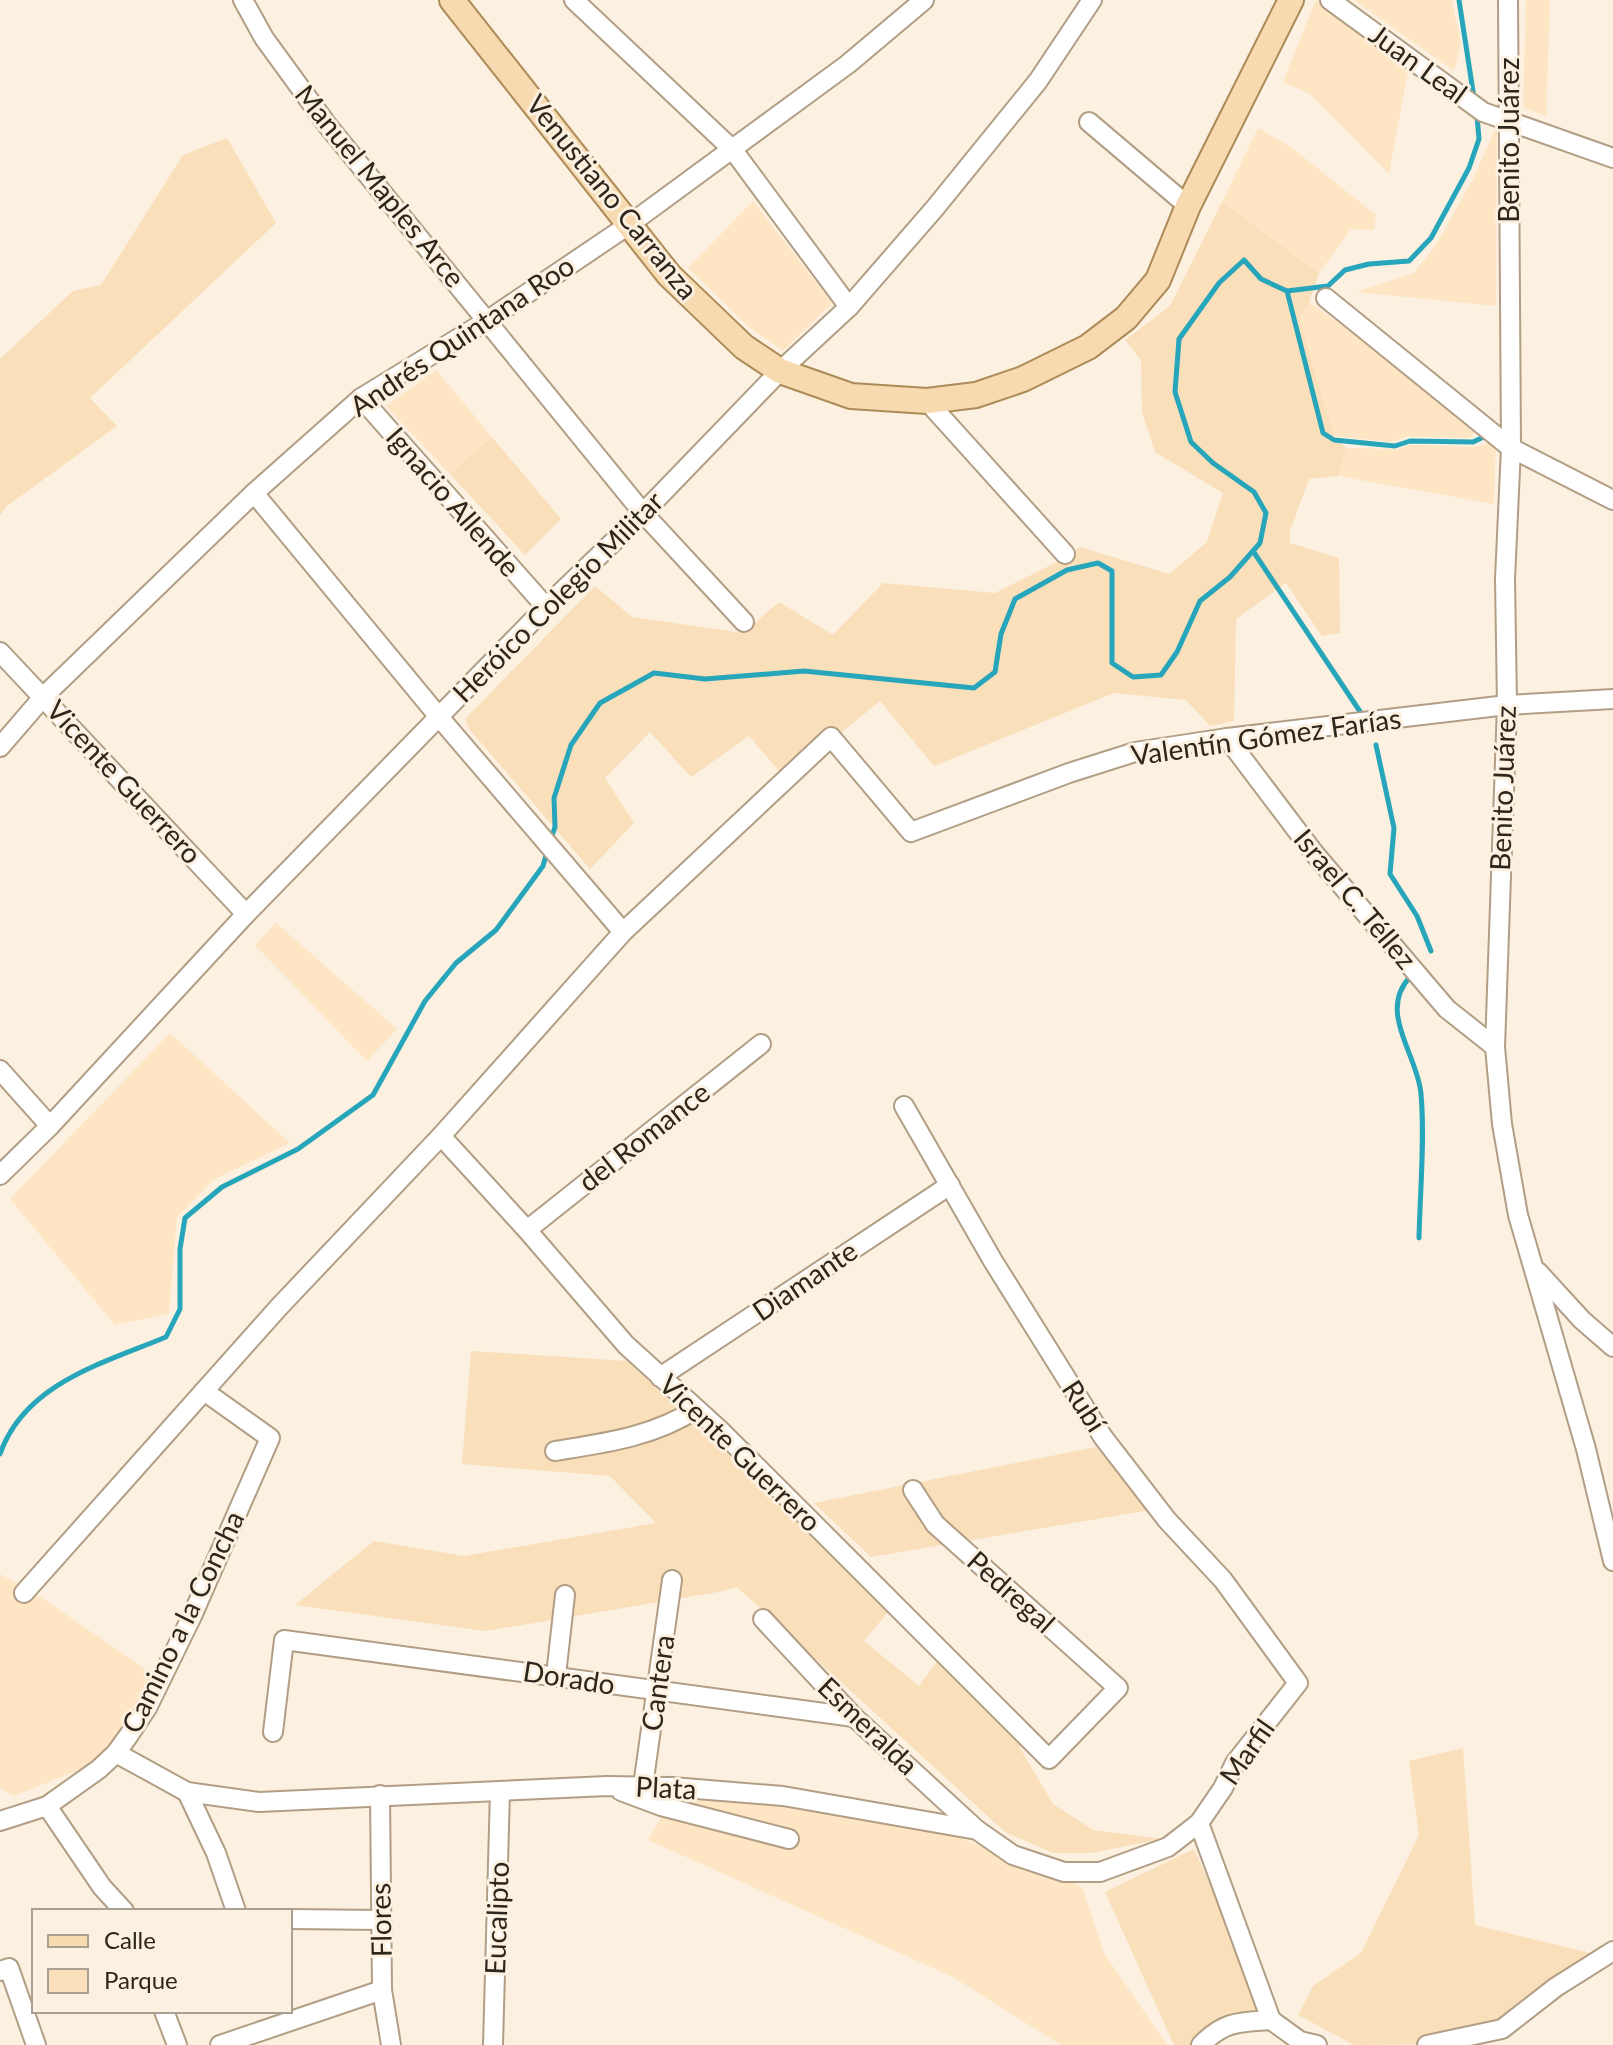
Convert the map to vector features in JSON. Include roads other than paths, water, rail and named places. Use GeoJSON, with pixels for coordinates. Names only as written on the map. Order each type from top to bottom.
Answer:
{"type":"FeatureCollection","features":[{"type":"Feature","properties":{"kind":"main road","name":"Venustiano Carranza"},"geometry":{"type":"LineString","coordinates":[[452,0],[669,275],[744,347],[780,371],[851,396],[927,401],[976,395],[1023,379],[1088,347],[1126,318],[1158,280],[1188,206],[1291,0]]}},
{"type":"Feature","properties":{"kind":"street","name":"Manuel Maples Arce"},"geometry":{"type":"LineString","coordinates":[[243,0],[264,38],[328,126],[643,513],[744,622]]}},
{"type":"Feature","properties":{"kind":"street"},"geometry":{"type":"LineString","coordinates":[[574,0],[733,150],[849,307]]}},
{"type":"Feature","properties":{"kind":"street","name":"Andrés Quintana Roo"},"geometry":{"type":"LineString","coordinates":[[0,747],[44,696],[254,493],[361,398],[488,320],[630,224],[848,64],[924,0]]}},
{"type":"Feature","properties":{"kind":"street","name":"Heróico Colegio Militar"},"geometry":{"type":"LineString","coordinates":[[0,1175],[50,1126],[246,914],[546,607],[643,513],[780,371],[849,307],[935,208],[1038,81],[1092,0]]}},
{"type":"Feature","properties":{"kind":"street","name":"Juan Leal"},"geometry":{"type":"LineString","coordinates":[[1330,0],[1483,112],[1613,158]]}},
{"type":"Feature","properties":{"kind":"street","name":"Benito Juárez"},"geometry":{"type":"LineString","coordinates":[[1508,0],[1511,448],[1505,579],[1507,705],[1495,1047],[1509,1168],[1518,1215],[1586,1449],[1613,1559]]}},
{"type":"Feature","properties":{"kind":"street"},"geometry":{"type":"LineString","coordinates":[[1089,122],[1188,206]]}},
{"type":"Feature","properties":{"kind":"street"},"geometry":{"type":"LineString","coordinates":[[1326,298],[1511,448],[1613,500]]}},
{"type":"Feature","properties":{"kind":"street","name":"Ignacio Allende"},"geometry":{"type":"LineString","coordinates":[[361,398],[546,607]]}},
{"type":"Feature","properties":{"kind":"street"},"geometry":{"type":"LineString","coordinates":[[927,401],[1065,554]]}},
{"type":"Feature","properties":{"kind":"street"},"geometry":{"type":"LineString","coordinates":[[24,1593],[279,1307],[441,1136],[623,932],[439,717],[254,493]]}},
{"type":"Feature","properties":{"kind":"street","name":"Vicente Guerrero"},"geometry":{"type":"LineString","coordinates":[[0,652],[246,914]]}},
{"type":"Feature","properties":{"kind":"street","name":"Valentín Gómez Farías"},"geometry":{"type":"LineString","coordinates":[[623,932],[831,737],[911,832],[1069,773],[1135,752],[1507,705],[1613,699]]}},
{"type":"Feature","properties":{"kind":"street","name":"Israel C. Téllez"},"geometry":{"type":"LineString","coordinates":[[1227,738],[1314,853],[1447,1009],[1495,1047]]}},
{"type":"Feature","properties":{"kind":"street","name":"del Romance"},"geometry":{"type":"LineString","coordinates":[[527,1230],[761,1044]]}},
{"type":"Feature","properties":{"kind":"street"},"geometry":{"type":"LineString","coordinates":[[0,1070],[50,1126]]}},
{"type":"Feature","properties":{"kind":"street","name":"Rubí"},"geometry":{"type":"LineString","coordinates":[[904,1106],[1041,1340],[1103,1437],[1167,1520],[1223,1580],[1298,1683]]}},
{"type":"Feature","properties":{"kind":"street","name":"Vicente Guerrero"},"geometry":{"type":"LineString","coordinates":[[441,1136],[626,1345],[830,1539],[1049,1759],[1118,1688]]}},
{"type":"Feature","properties":{"kind":"street","name":"Diamante"},"geometry":{"type":"LineString","coordinates":[[660,1377],[950,1185]]}},
{"type":"Feature","properties":{"kind":"street"},"geometry":{"type":"LineString","coordinates":[[1536,1270],[1582,1320],[1613,1347]]}},
{"type":"Feature","properties":{"kind":"street","name":"Camino a la Concha"},"geometry":{"type":"LineString","coordinates":[[0,1821],[47,1806],[116,1753],[147,1708],[192,1616],[270,1438],[204,1391]]}},
{"type":"Feature","properties":{"kind":"street"},"geometry":{"type":"LineString","coordinates":[[555,1451],[627,1440],[676,1422],[696,1409]]}},
{"type":"Feature","properties":{"kind":"street","name":"Pedregal"},"geometry":{"type":"LineString","coordinates":[[913,1490],[935,1524],[1118,1688]]}},
{"type":"Feature","properties":{"kind":"street","name":"Cantera"},"geometry":{"type":"LineString","coordinates":[[643,1786],[672,1580]]}},
{"type":"Feature","properties":{"kind":"street"},"geometry":{"type":"LineString","coordinates":[[556,1675],[565,1595]]}},
{"type":"Feature","properties":{"kind":"street","name":"Esmeralda"},"geometry":{"type":"LineString","coordinates":[[763,1619],[854,1717],[977,1830]]}},
{"type":"Feature","properties":{"kind":"street","name":"Dorado"},"geometry":{"type":"LineString","coordinates":[[273,1732],[284,1640],[854,1717]]}},
{"type":"Feature","properties":{"kind":"street","name":"Marfil"},"geometry":{"type":"LineString","coordinates":[[1199,1823],[1223,1788],[1235,1763],[1298,1683]]}},
{"type":"Feature","properties":{"kind":"street","name":"Plata"},"geometry":{"type":"LineString","coordinates":[[116,1753],[187,1792],[259,1802],[607,1786],[783,1796],[977,1830],[1013,1855],[1064,1872],[1100,1872],[1168,1847],[1199,1823]]}},
{"type":"Feature","properties":{"kind":"street"},"geometry":{"type":"LineString","coordinates":[[607,1786],[661,1806],[789,1839]]}},
{"type":"Feature","properties":{"kind":"street","name":"Eucalipto"},"geometry":{"type":"LineString","coordinates":[[493,2045],[500,1791]]}},
{"type":"Feature","properties":{"kind":"street"},"geometry":{"type":"LineString","coordinates":[[187,1792],[216,1853],[235,1909]]}},
{"type":"Feature","properties":{"kind":"street","name":"Flores"},"geometry":{"type":"LineString","coordinates":[[380,1795],[382,1990],[391,2045]]}},
{"type":"Feature","properties":{"kind":"street"},"geometry":{"type":"LineString","coordinates":[[47,1806],[102,1887],[122,1909]]}},
{"type":"Feature","properties":{"kind":"street"},"geometry":{"type":"LineString","coordinates":[[1199,1823],[1271,2020],[1300,2041],[1317,2045]]}},
{"type":"Feature","properties":{"kind":"street"},"geometry":{"type":"LineString","coordinates":[[292,1919],[381,1920]]}},
{"type":"Feature","properties":{"kind":"street"},"geometry":{"type":"LineString","coordinates":[[1427,2045],[1502,2029],[1556,1987],[1613,1951]]}},
{"type":"Feature","properties":{"kind":"street"},"geometry":{"type":"LineString","coordinates":[[4,1969],[36,2045]]}},
{"type":"Feature","properties":{"kind":"street"},"geometry":{"type":"LineString","coordinates":[[220,2045],[382,1990]]}},
{"type":"Feature","properties":{"kind":"street"},"geometry":{"type":"LineString","coordinates":[[165,2013],[177,2045]]}},
{"type":"Feature","properties":{"kind":"street"},"geometry":{"type":"LineString","coordinates":[[1201,2045],[1214,2031],[1237,2022],[1271,2020]]}},
{"type":"Feature","properties":{"kind":"waterway"},"geometry":{"type":"LineString","coordinates":[[1459,0],[1474,98]]}},
{"type":"Feature","properties":{"kind":"waterway"},"geometry":{"type":"LineString","coordinates":[[551,839],[555,827],[554,798],[571,745],[600,703],[654,673],[705,679],[804,671],[974,688],[995,672],[1001,634],[1015,599],[1067,570],[1098,563],[1112,571],[1112,663],[1133,677],[1161,675],[1177,652],[1200,601],[1230,577],[1260,543],[1266,513],[1254,492],[1213,463],[1191,442],[1175,392],[1179,339],[1219,283],[1244,260],[1261,279],[1287,291],[1328,286],[1345,270],[1369,264],[1409,261],[1431,238],[1469,168],[1479,139],[1477,116]]}},
{"type":"Feature","properties":{"kind":"waterway"},"geometry":{"type":"LineString","coordinates":[[1287,291],[1323,433],[1334,440],[1395,446],[1410,441],[1473,442],[1488,435]]}},
{"type":"Feature","properties":{"kind":"waterway"},"geometry":{"type":"LineString","coordinates":[[1253,551],[1361,713]]}},
{"type":"Feature","properties":{"kind":"waterway"},"geometry":{"type":"LineString","coordinates":[[1376,745],[1394,828],[1390,874],[1417,916],[1431,951]]}},
{"type":"Feature","properties":{"kind":"waterway"},"geometry":{"type":"LineString","coordinates":[[0,1454],[12,1430],[28,1409],[47,1393],[93,1367],[166,1337],[180,1309],[180,1249],[185,1218],[222,1187],[298,1149],[373,1095],[425,1001],[456,963],[496,930],[543,866],[547,852]]}},
{"type":"Feature","properties":{"kind":"waterway"},"geometry":{"type":"LineString","coordinates":[[1410,977],[1401,990],[1397,1005],[1402,1034],[1421,1094],[1419,1238]]}}]}
